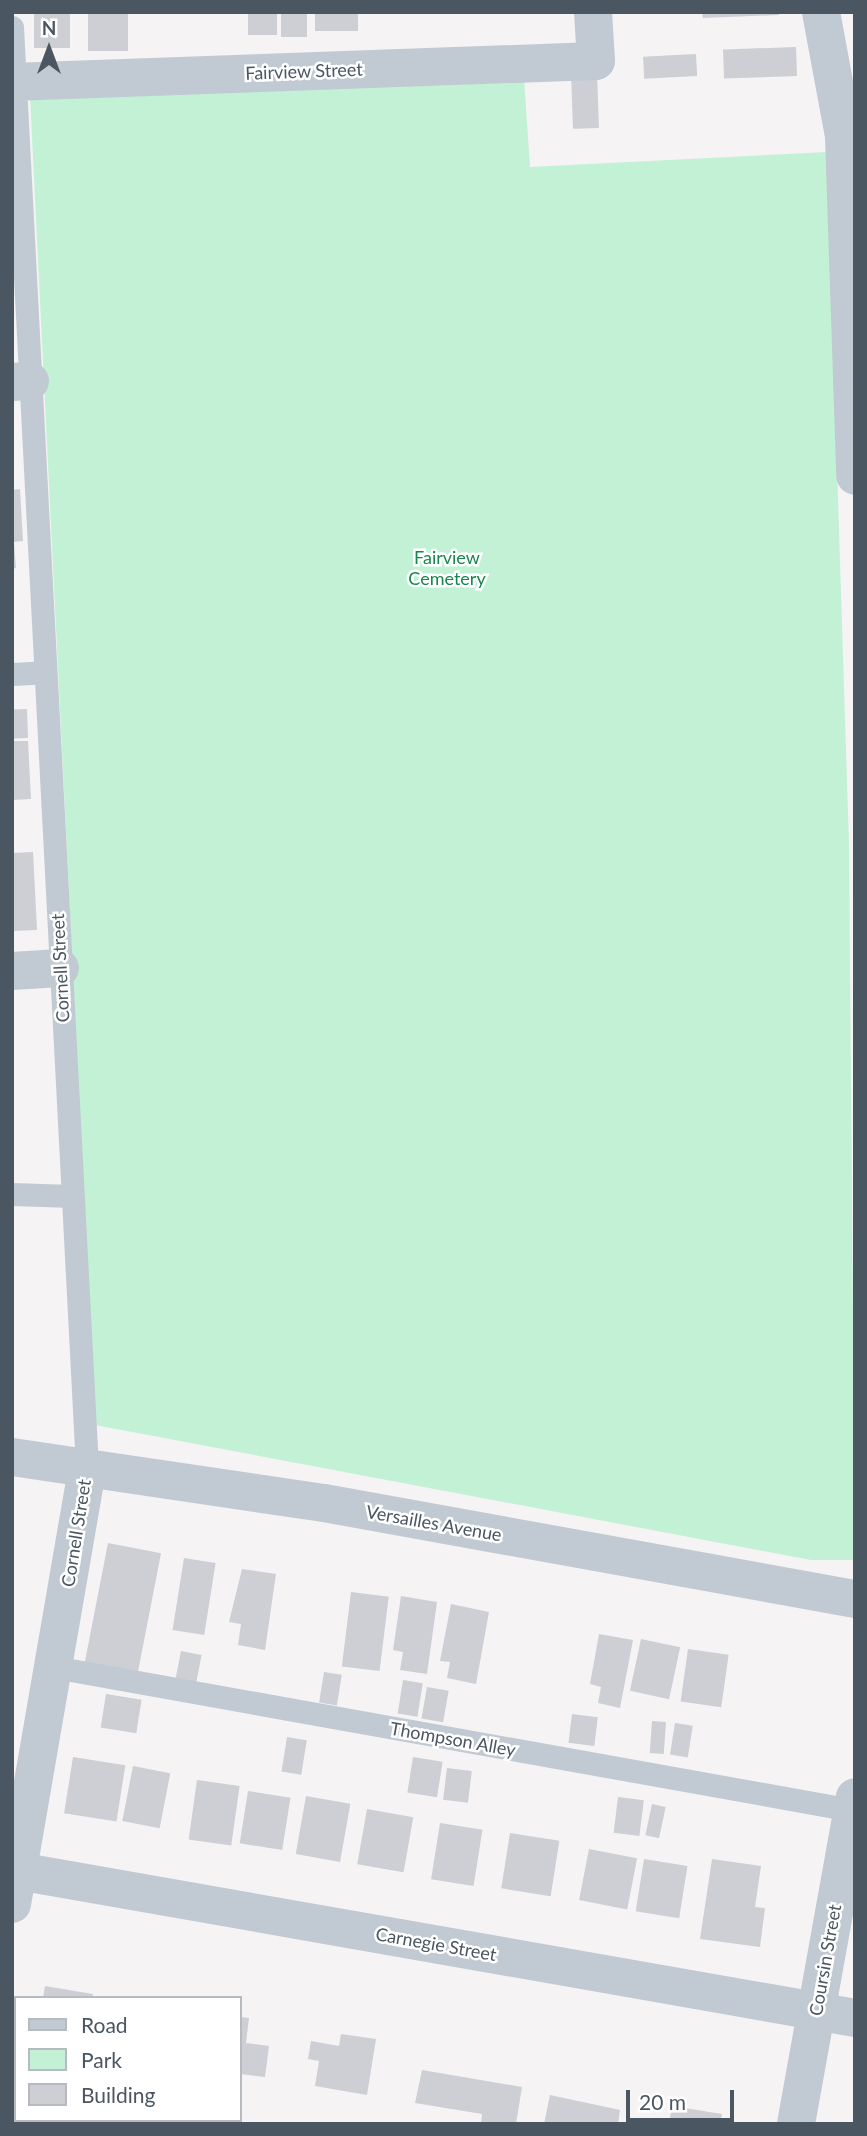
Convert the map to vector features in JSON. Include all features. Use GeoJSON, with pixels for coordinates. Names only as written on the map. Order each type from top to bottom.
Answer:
{"type":"FeatureCollection","features":[{"type":"Feature","properties":{"kind":"street","name":"Fairview Street"},"geometry":{"type":"LineString","coordinates":[[13,82],[596,61],[593,12]]}},
{"type":"Feature","properties":{"kind":"street"},"geometry":{"type":"LineString","coordinates":[[821,12],[844,136],[855,476]]}},
{"type":"Feature","properties":{"kind":"street"},"geometry":{"type":"LineString","coordinates":[[12,971],[60,968]]}},
{"type":"Feature","properties":{"kind":"street","name":"Versailles Avenue"},"geometry":{"type":"LineString","coordinates":[[12,1457],[324,1503],[855,1599]]}},
{"type":"Feature","properties":{"kind":"street","name":"Cornell Street"},"geometry":{"type":"LineString","coordinates":[[15,1887],[87,1469]]}},
{"type":"Feature","properties":{"kind":"street","name":"Coursin Street"},"geometry":{"type":"LineString","coordinates":[[796,2124],[854,1804]]}},
{"type":"Feature","properties":{"kind":"street","name":"Carnegie Street"},"geometry":{"type":"LineString","coordinates":[[15,1887],[855,2018]]}},
{"type":"Feature","properties":{"kind":"lane","name":"Cornell Street"},"geometry":{"type":"LineString","coordinates":[[12,27],[21,382],[45,672],[87,1469]]}},
{"type":"Feature","properties":{"kind":"lane"},"geometry":{"type":"LineString","coordinates":[[12,674],[45,672]]}},
{"type":"Feature","properties":{"kind":"lane"},"geometry":{"type":"LineString","coordinates":[[12,1194],[72,1196]]}},
{"type":"Feature","properties":{"kind":"lane","name":"Thompson Alley"},"geometry":{"type":"LineString","coordinates":[[54,1667],[854,1804]]}},
{"type":"Feature","properties":{"kind":"green space","name":"Fairview Cemetery"},"geometry":{"type":"Polygon","coordinates":[[[524,78],[530,167],[827,152],[849,845],[855,1560],[811,1560],[95,1425],[30,96],[524,78]]]}},
{"type":"Feature","properties":{"kind":"building"},"geometry":{"type":"Polygon","coordinates":[[[34,12],[70,12],[70,48],[34,48],[34,12]]]}},
{"type":"Feature","properties":{"kind":"building"},"geometry":{"type":"Polygon","coordinates":[[[88,12],[128,12],[128,51],[88,51],[88,12]]]}},
{"type":"Feature","properties":{"kind":"building"},"geometry":{"type":"Polygon","coordinates":[[[248,12],[277,12],[277,35],[248,35],[248,12]]]}},
{"type":"Feature","properties":{"kind":"building"},"geometry":{"type":"Polygon","coordinates":[[[281,12],[307,12],[307,37],[281,37],[281,12]]]}},
{"type":"Feature","properties":{"kind":"building"},"geometry":{"type":"Polygon","coordinates":[[[315,12],[358,12],[358,31],[315,31],[315,12]]]}},
{"type":"Feature","properties":{"kind":"building"},"geometry":{"type":"Polygon","coordinates":[[[702,12],[779,12],[779,15],[703,18],[702,12]]]}},
{"type":"Feature","properties":{"kind":"building"},"geometry":{"type":"Polygon","coordinates":[[[796,47],[797,76],[724,79],[723,50],[796,47]]]}},
{"type":"Feature","properties":{"kind":"building"},"geometry":{"type":"Polygon","coordinates":[[[696,54],[697,76],[644,79],[643,57],[696,54]]]}},
{"type":"Feature","properties":{"kind":"building"},"geometry":{"type":"Polygon","coordinates":[[[597,72],[599,128],[573,129],[571,73],[597,72]]]}},
{"type":"Feature","properties":{"kind":"building"},"geometry":{"type":"Polygon","coordinates":[[[20,489],[23,541],[14,542],[16,568],[12,569],[12,490],[20,489]]]}},
{"type":"Feature","properties":{"kind":"building"},"geometry":{"type":"Polygon","coordinates":[[[27,709],[28,738],[13,739],[12,710],[27,709]]]}},
{"type":"Feature","properties":{"kind":"building"},"geometry":{"type":"Polygon","coordinates":[[[12,741],[28,741],[31,799],[12,800],[12,741]]]}},
{"type":"Feature","properties":{"kind":"building"},"geometry":{"type":"Polygon","coordinates":[[[33,852],[37,930],[12,931],[12,853],[33,852]]]}},
{"type":"Feature","properties":{"kind":"building"},"geometry":{"type":"Polygon","coordinates":[[[108,1543],[161,1553],[137,1676],[84,1666],[108,1543]]]}},
{"type":"Feature","properties":{"kind":"building"},"geometry":{"type":"Polygon","coordinates":[[[184,1558],[216,1563],[204,1635],[173,1630],[184,1558]]]}},
{"type":"Feature","properties":{"kind":"building"},"geometry":{"type":"Polygon","coordinates":[[[242,1569],[276,1574],[265,1650],[238,1645],[241,1624],[229,1622],[242,1569]]]}},
{"type":"Feature","properties":{"kind":"building"},"geometry":{"type":"Polygon","coordinates":[[[351,1592],[389,1597],[380,1671],[342,1666],[351,1592]]]}},
{"type":"Feature","properties":{"kind":"building"},"geometry":{"type":"Polygon","coordinates":[[[401,1596],[437,1602],[427,1674],[400,1670],[403,1652],[393,1650],[401,1596]]]}},
{"type":"Feature","properties":{"kind":"building"},"geometry":{"type":"Polygon","coordinates":[[[451,1604],[489,1612],[476,1684],[447,1678],[450,1662],[440,1661],[451,1604]]]}},
{"type":"Feature","properties":{"kind":"building"},"geometry":{"type":"Polygon","coordinates":[[[599,1634],[633,1640],[620,1708],[598,1703],[601,1687],[590,1684],[599,1634]]]}},
{"type":"Feature","properties":{"kind":"building"},"geometry":{"type":"Polygon","coordinates":[[[641,1639],[680,1647],[669,1699],[630,1691],[641,1639]]]}},
{"type":"Feature","properties":{"kind":"building"},"geometry":{"type":"Polygon","coordinates":[[[688,1649],[729,1655],[721,1707],[681,1701],[688,1649]]]}},
{"type":"Feature","properties":{"kind":"building"},"geometry":{"type":"Polygon","coordinates":[[[181,1651],[202,1655],[196,1683],[175,1679],[181,1651]]]}},
{"type":"Feature","properties":{"kind":"building"},"geometry":{"type":"Polygon","coordinates":[[[324,1672],[342,1675],[337,1705],[319,1703],[324,1672]]]}},
{"type":"Feature","properties":{"kind":"building"},"geometry":{"type":"Polygon","coordinates":[[[403,1680],[423,1683],[417,1717],[398,1714],[403,1680]]]}},
{"type":"Feature","properties":{"kind":"building"},"geometry":{"type":"Polygon","coordinates":[[[427,1687],[449,1691],[443,1722],[421,1719],[427,1687]]]}},
{"type":"Feature","properties":{"kind":"building"},"geometry":{"type":"Polygon","coordinates":[[[106,1694],[142,1700],[136,1733],[101,1728],[106,1694]]]}},
{"type":"Feature","properties":{"kind":"building"},"geometry":{"type":"Polygon","coordinates":[[[572,1714],[598,1717],[594,1746],[568,1743],[572,1714]]]}},
{"type":"Feature","properties":{"kind":"building"},"geometry":{"type":"Polygon","coordinates":[[[652,1721],[666,1722],[664,1754],[650,1753],[652,1721]]]}},
{"type":"Feature","properties":{"kind":"building"},"geometry":{"type":"Polygon","coordinates":[[[675,1723],[693,1726],[688,1757],[670,1755],[675,1723]]]}},
{"type":"Feature","properties":{"kind":"building"},"geometry":{"type":"Polygon","coordinates":[[[287,1737],[307,1740],[301,1775],[282,1772],[287,1737]]]}},
{"type":"Feature","properties":{"kind":"building"},"geometry":{"type":"Polygon","coordinates":[[[73,1757],[125,1765],[116,1822],[64,1813],[73,1757]]]}},
{"type":"Feature","properties":{"kind":"building"},"geometry":{"type":"Polygon","coordinates":[[[413,1757],[443,1762],[437,1797],[407,1793],[413,1757]]]}},
{"type":"Feature","properties":{"kind":"building"},"geometry":{"type":"Polygon","coordinates":[[[133,1766],[170,1773],[160,1828],[122,1821],[133,1766]]]}},
{"type":"Feature","properties":{"kind":"building"},"geometry":{"type":"Polygon","coordinates":[[[447,1768],[472,1771],[468,1803],[443,1800],[447,1768]]]}},
{"type":"Feature","properties":{"kind":"building"},"geometry":{"type":"Polygon","coordinates":[[[197,1780],[240,1786],[231,1845],[189,1839],[197,1780]]]}},
{"type":"Feature","properties":{"kind":"building"},"geometry":{"type":"Polygon","coordinates":[[[248,1791],[290,1798],[282,1850],[240,1843],[248,1791]]]}},
{"type":"Feature","properties":{"kind":"building"},"geometry":{"type":"Polygon","coordinates":[[[306,1796],[350,1804],[340,1862],[296,1854],[306,1796]]]}},
{"type":"Feature","properties":{"kind":"building"},"geometry":{"type":"Polygon","coordinates":[[[618,1797],[644,1800],[639,1836],[614,1833],[618,1797]]]}},
{"type":"Feature","properties":{"kind":"building"},"geometry":{"type":"Polygon","coordinates":[[[652,1804],[666,1807],[659,1838],[645,1835],[652,1804]]]}},
{"type":"Feature","properties":{"kind":"building"},"geometry":{"type":"Polygon","coordinates":[[[367,1809],[413,1817],[404,1872],[357,1864],[367,1809]]]}},
{"type":"Feature","properties":{"kind":"building"},"geometry":{"type":"Polygon","coordinates":[[[440,1823],[482,1830],[474,1886],[431,1879],[440,1823]]]}},
{"type":"Feature","properties":{"kind":"building"},"geometry":{"type":"Polygon","coordinates":[[[510,1833],[559,1841],[551,1896],[501,1888],[510,1833]]]}},
{"type":"Feature","properties":{"kind":"building"},"geometry":{"type":"Polygon","coordinates":[[[589,1849],[637,1858],[627,1909],[579,1900],[589,1849]]]}},
{"type":"Feature","properties":{"kind":"building"},"geometry":{"type":"Polygon","coordinates":[[[644,1859],[687,1866],[679,1918],[636,1911],[644,1859]]]}},
{"type":"Feature","properties":{"kind":"building"},"geometry":{"type":"Polygon","coordinates":[[[712,1859],[761,1866],[755,1907],[765,1908],[760,1947],[700,1939],[712,1859]]]}},
{"type":"Feature","properties":{"kind":"building"},"geometry":{"type":"Polygon","coordinates":[[[45,1986],[93,1994],[92,1996],[43,1996],[45,1986]]]}},
{"type":"Feature","properties":{"kind":"building"},"geometry":{"type":"Polygon","coordinates":[[[242,2017],[249,2018],[246,2043],[269,2046],[265,2077],[242,2074],[242,2017]]]}},
{"type":"Feature","properties":{"kind":"building"},"geometry":{"type":"Polygon","coordinates":[[[341,2034],[376,2039],[367,2095],[315,2086],[319,2061],[308,2059],[311,2041],[339,2046],[341,2034]]]}},
{"type":"Feature","properties":{"kind":"building"},"geometry":{"type":"Polygon","coordinates":[[[422,2070],[522,2087],[516,2124],[481,2124],[482,2114],[415,2103],[422,2070]]]}},
{"type":"Feature","properties":{"kind":"building"},"geometry":{"type":"Polygon","coordinates":[[[550,2095],[620,2110],[618,2124],[544,2124],[550,2095]]]}},
{"type":"Feature","properties":{"kind":"building"},"geometry":{"type":"Polygon","coordinates":[[[672,2106],[722,2114],[720,2124],[669,2124],[672,2106]]]}}]}
